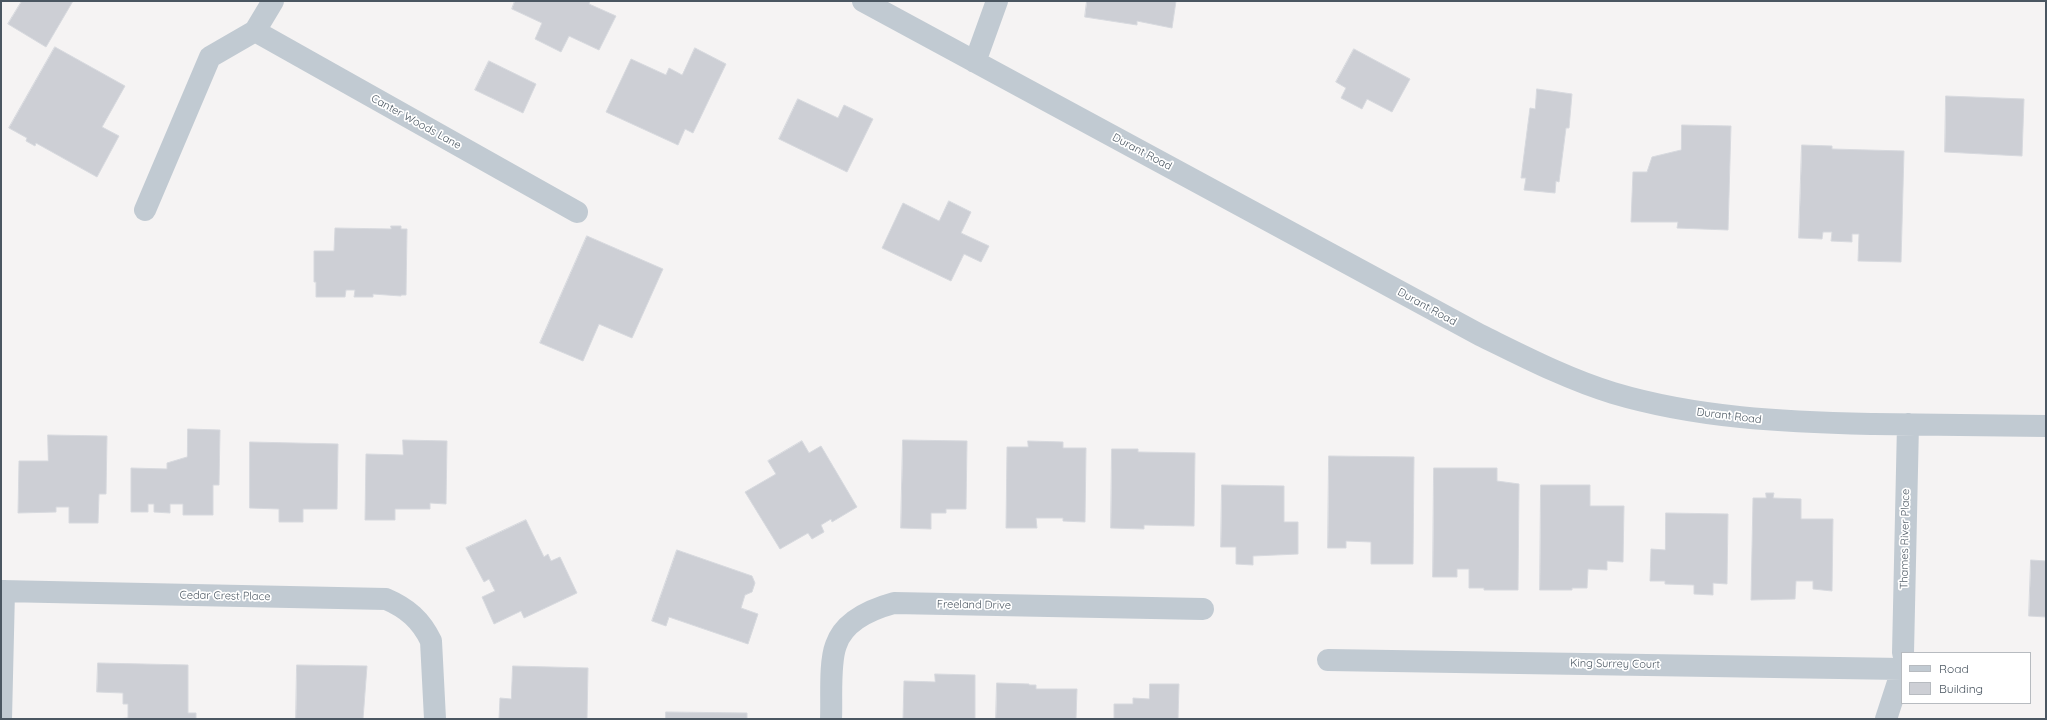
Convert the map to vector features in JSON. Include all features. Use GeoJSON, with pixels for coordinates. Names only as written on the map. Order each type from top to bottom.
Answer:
{"type":"FeatureCollection","features":[{"type":"Feature","properties":{"kind":"street"},"geometry":{"type":"LineString","coordinates":[[144,210],[210,57],[254,31],[272,1]]}},
{"type":"Feature","properties":{"kind":"street","name":"Durant Road"},"geometry":{"type":"LineString","coordinates":[[863,1],[1480,336],[1544,366],[1612,393],[1708,414],[1755,420],[2046,426]]}},
{"type":"Feature","properties":{"kind":"street"},"geometry":{"type":"LineString","coordinates":[[975,62],[997,1]]}},
{"type":"Feature","properties":{"kind":"street","name":"Canter Woods Lane"},"geometry":{"type":"LineString","coordinates":[[254,31],[577,212]]}},
{"type":"Feature","properties":{"kind":"street","name":"Thames River Place"},"geometry":{"type":"LineString","coordinates":[[1903,652],[1908,424]]}},
{"type":"Feature","properties":{"kind":"street"},"geometry":{"type":"LineString","coordinates":[[1,719],[2,591]]}},
{"type":"Feature","properties":{"kind":"street","name":"Cedar Crest Place"},"geometry":{"type":"LineString","coordinates":[[2,591],[386,599],[401,606],[414,616],[425,630],[431,641],[435,719]]}},
{"type":"Feature","properties":{"kind":"street","name":"Freeland Drive"},"geometry":{"type":"LineString","coordinates":[[831,719],[832,683],[836,645],[852,623],[878,607],[894,603],[1203,609]]}},
{"type":"Feature","properties":{"kind":"street","name":"King Surrey Court"},"geometry":{"type":"LineString","coordinates":[[1328,660],[1901,669]]}},
{"type":"Feature","properties":{"kind":"street"},"geometry":{"type":"LineString","coordinates":[[1886,719],[1901,672]]}},
{"type":"Feature","properties":{"kind":"building"},"geometry":{"type":"Polygon","coordinates":[[[22,1],[73,1],[46,47],[8,24],[22,1]]]}},
{"type":"Feature","properties":{"kind":"building"},"geometry":{"type":"Polygon","coordinates":[[[515,1],[590,1],[589,4],[616,16],[599,50],[569,36],[561,52],[535,39],[542,23],[512,9],[515,1]]]}},
{"type":"Feature","properties":{"kind":"building"},"geometry":{"type":"Polygon","coordinates":[[[1087,1],[1176,1],[1172,28],[1137,21],[1137,25],[1085,17],[1087,1]]]}},
{"type":"Feature","properties":{"kind":"building"},"geometry":{"type":"Polygon","coordinates":[[[55,47],[125,86],[102,127],[119,136],[97,177],[36,143],[35,146],[26,141],[27,138],[9,128],[55,47]]]}},
{"type":"Feature","properties":{"kind":"building"},"geometry":{"type":"Polygon","coordinates":[[[695,48],[726,64],[693,133],[685,129],[678,145],[606,112],[631,59],[666,75],[669,68],[682,75],[695,48]]]}},
{"type":"Feature","properties":{"kind":"building"},"geometry":{"type":"Polygon","coordinates":[[[1354,49],[1410,79],[1392,112],[1367,99],[1362,109],[1341,98],[1346,88],[1336,82],[1354,49]]]}},
{"type":"Feature","properties":{"kind":"building"},"geometry":{"type":"Polygon","coordinates":[[[489,61],[536,84],[523,113],[475,90],[489,61]]]}},
{"type":"Feature","properties":{"kind":"building"},"geometry":{"type":"Polygon","coordinates":[[[1537,89],[1572,94],[1569,128],[1566,128],[1559,182],[1556,181],[1555,193],[1524,190],[1526,178],[1521,178],[1530,108],[1535,109],[1537,89]]]}},
{"type":"Feature","properties":{"kind":"building"},"geometry":{"type":"Polygon","coordinates":[[[1946,96],[2024,99],[2022,156],[1945,152],[1946,96]]]}},
{"type":"Feature","properties":{"kind":"building"},"geometry":{"type":"Polygon","coordinates":[[[798,99],[838,118],[844,105],[873,119],[847,172],[779,139],[798,99]]]}},
{"type":"Feature","properties":{"kind":"building"},"geometry":{"type":"Polygon","coordinates":[[[1682,125],[1731,126],[1728,230],[1677,228],[1678,222],[1631,222],[1633,172],[1647,172],[1652,157],[1681,150],[1682,125]]]}},
{"type":"Feature","properties":{"kind":"building"},"geometry":{"type":"Polygon","coordinates":[[[1802,145],[1832,146],[1832,149],[1904,151],[1901,262],[1858,261],[1859,234],[1852,234],[1852,242],[1831,241],[1832,232],[1823,232],[1822,239],[1799,238],[1802,145]]]}},
{"type":"Feature","properties":{"kind":"building"},"geometry":{"type":"Polygon","coordinates":[[[949,201],[971,212],[961,233],[989,246],[981,262],[964,254],[951,281],[882,248],[903,203],[939,221],[949,201]]]}},
{"type":"Feature","properties":{"kind":"building"},"geometry":{"type":"Polygon","coordinates":[[[391,226],[401,226],[401,229],[407,229],[406,295],[373,294],[373,297],[354,297],[355,290],[346,290],[345,297],[316,297],[316,282],[314,282],[314,251],[334,251],[335,228],[391,229],[391,226]]]}},
{"type":"Feature","properties":{"kind":"building"},"geometry":{"type":"Polygon","coordinates":[[[587,236],[663,269],[632,338],[599,324],[583,361],[540,343],[587,236]]]}},
{"type":"Feature","properties":{"kind":"building"},"geometry":{"type":"Polygon","coordinates":[[[188,429],[220,430],[219,485],[213,485],[213,515],[183,515],[183,504],[170,504],[170,513],[154,512],[154,504],[148,504],[148,512],[131,512],[131,468],[167,469],[167,463],[187,457],[188,429]]]}},
{"type":"Feature","properties":{"kind":"building"},"geometry":{"type":"Polygon","coordinates":[[[48,435],[107,436],[106,494],[99,494],[98,523],[69,523],[69,507],[56,507],[56,512],[18,513],[19,461],[48,461],[48,435]]]}},
{"type":"Feature","properties":{"kind":"building"},"geometry":{"type":"Polygon","coordinates":[[[403,440],[447,441],[446,504],[430,503],[430,509],[395,509],[395,520],[365,520],[366,454],[403,455],[403,440]]]}},
{"type":"Feature","properties":{"kind":"building"},"geometry":{"type":"Polygon","coordinates":[[[903,440],[967,441],[966,509],[946,509],[946,513],[931,513],[931,529],[901,528],[903,440]]]}},
{"type":"Feature","properties":{"kind":"building"},"geometry":{"type":"Polygon","coordinates":[[[802,441],[809,453],[821,446],[857,507],[832,522],[831,519],[821,525],[824,532],[812,539],[808,533],[780,549],[745,492],[776,474],[768,461],[802,441]]]}},
{"type":"Feature","properties":{"kind":"building"},"geometry":{"type":"Polygon","coordinates":[[[1028,441],[1063,442],[1063,448],[1086,448],[1085,522],[1063,521],[1063,518],[1036,518],[1037,528],[1006,528],[1007,447],[1028,447],[1028,441]]]}},
{"type":"Feature","properties":{"kind":"building"},"geometry":{"type":"Polygon","coordinates":[[[250,442],[338,444],[337,509],[303,509],[303,522],[279,522],[279,509],[250,508],[250,442]]]}},
{"type":"Feature","properties":{"kind":"building"},"geometry":{"type":"Polygon","coordinates":[[[1112,449],[1138,449],[1138,452],[1195,453],[1194,526],[1144,525],[1144,529],[1111,528],[1112,449]]]}},
{"type":"Feature","properties":{"kind":"building"},"geometry":{"type":"Polygon","coordinates":[[[1329,456],[1414,457],[1413,564],[1371,564],[1371,542],[1346,541],[1346,548],[1328,548],[1329,456]]]}},
{"type":"Feature","properties":{"kind":"building"},"geometry":{"type":"Polygon","coordinates":[[[1434,468],[1497,468],[1497,481],[1519,484],[1518,590],[1484,590],[1484,588],[1469,588],[1469,569],[1457,569],[1457,577],[1433,577],[1434,468]]]}},
{"type":"Feature","properties":{"kind":"building"},"geometry":{"type":"Polygon","coordinates":[[[1222,485],[1284,486],[1284,522],[1298,522],[1298,554],[1253,556],[1253,565],[1236,564],[1236,547],[1221,547],[1222,485]]]}},
{"type":"Feature","properties":{"kind":"building"},"geometry":{"type":"Polygon","coordinates":[[[1541,485],[1590,485],[1590,506],[1624,506],[1623,562],[1607,561],[1607,570],[1588,569],[1587,588],[1572,588],[1572,590],[1540,590],[1541,485]]]}},
{"type":"Feature","properties":{"kind":"building"},"geometry":{"type":"Polygon","coordinates":[[[1766,493],[1774,493],[1773,498],[1801,499],[1801,519],[1833,519],[1832,591],[1813,589],[1813,581],[1796,581],[1795,599],[1751,600],[1753,498],[1766,498],[1766,493]]]}},
{"type":"Feature","properties":{"kind":"building"},"geometry":{"type":"Polygon","coordinates":[[[1666,513],[1728,514],[1727,584],[1713,583],[1713,595],[1694,594],[1694,585],[1665,584],[1665,581],[1650,581],[1651,549],[1665,550],[1666,513]]]}},
{"type":"Feature","properties":{"kind":"building"},"geometry":{"type":"Polygon","coordinates":[[[526,520],[544,557],[548,554],[551,561],[560,557],[577,593],[524,618],[521,611],[494,624],[482,597],[495,591],[489,579],[484,582],[466,548],[526,520]]]}},
{"type":"Feature","properties":{"kind":"building"},"geometry":{"type":"Polygon","coordinates":[[[677,550],[752,576],[755,583],[752,592],[745,595],[741,608],[758,614],[748,644],[669,617],[666,626],[652,621],[677,550]]]}},
{"type":"Feature","properties":{"kind":"building"},"geometry":{"type":"Polygon","coordinates":[[[2031,560],[2046,561],[2046,617],[2029,616],[2031,560]]]}},
{"type":"Feature","properties":{"kind":"building"},"geometry":{"type":"Polygon","coordinates":[[[98,663],[188,665],[188,713],[196,713],[196,719],[116,719],[128,718],[128,704],[123,704],[123,693],[97,692],[98,663]]]}},
{"type":"Feature","properties":{"kind":"building"},"geometry":{"type":"Polygon","coordinates":[[[297,665],[367,666],[363,719],[296,719],[297,665]]]}},
{"type":"Feature","properties":{"kind":"building"},"geometry":{"type":"Polygon","coordinates":[[[513,666],[588,668],[587,719],[499,719],[500,698],[511,699],[513,666]]]}},
{"type":"Feature","properties":{"kind":"building"},"geometry":{"type":"Polygon","coordinates":[[[935,674],[975,675],[975,719],[903,719],[904,681],[935,682],[935,674]]]}},
{"type":"Feature","properties":{"kind":"building"},"geometry":{"type":"Polygon","coordinates":[[[997,683],[1036,685],[1036,689],[1077,689],[1076,719],[996,719],[997,683]]]}},
{"type":"Feature","properties":{"kind":"building"},"geometry":{"type":"Polygon","coordinates":[[[1150,684],[1179,684],[1178,719],[1114,719],[1114,704],[1133,704],[1133,698],[1149,699],[1150,684]]]}},
{"type":"Feature","properties":{"kind":"building"},"geometry":{"type":"Polygon","coordinates":[[[666,712],[747,713],[747,719],[666,719],[666,712]]]}}]}
